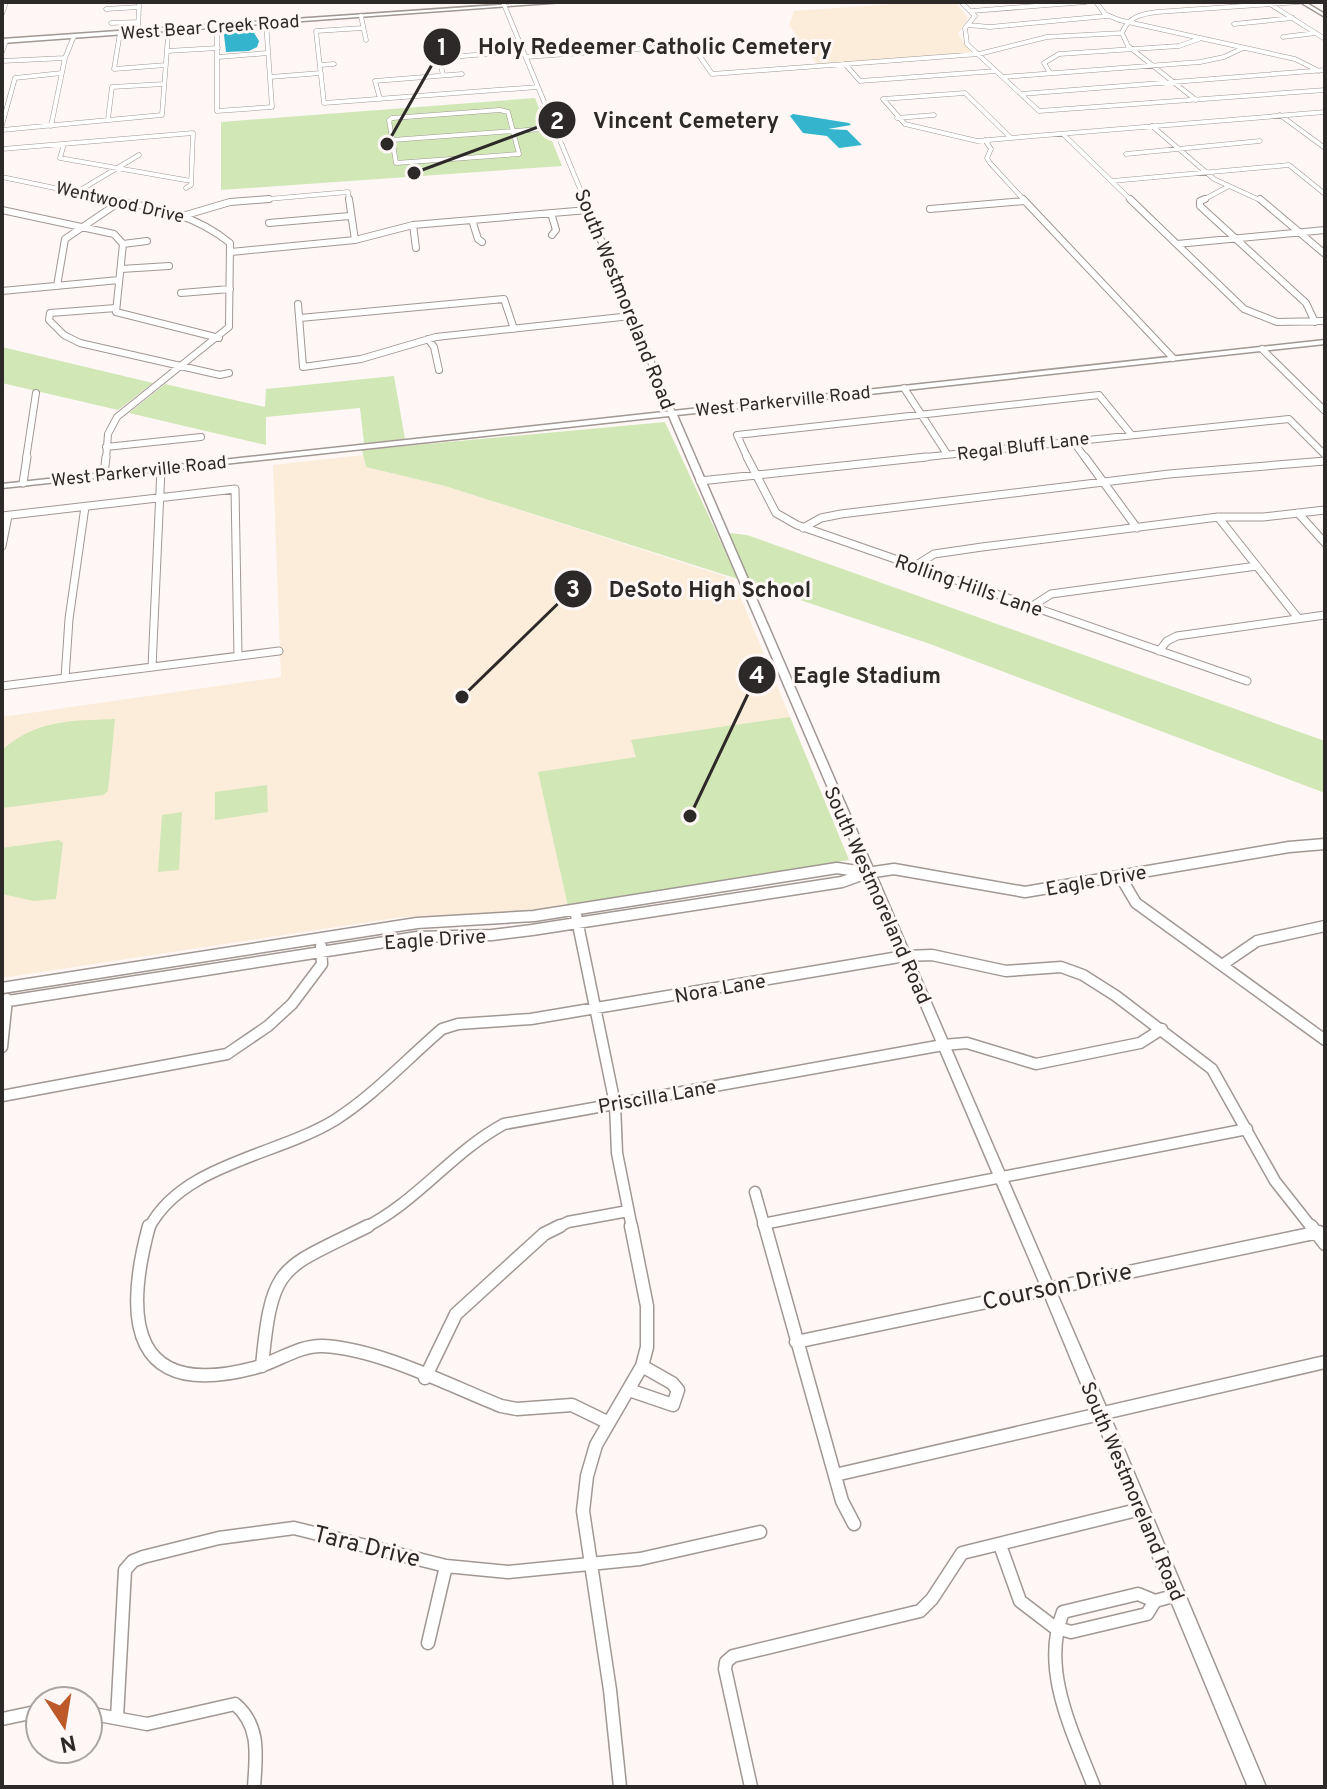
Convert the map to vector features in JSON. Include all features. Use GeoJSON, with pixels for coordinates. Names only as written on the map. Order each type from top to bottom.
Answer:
{"type":"FeatureCollection","features":[{"type":"Feature","properties":{"kind":"main road","name":"West Bear Creek Road"},"geometry":{"type":"LineString","coordinates":[[4,41],[489,7],[503,3],[562,2]]}},
{"type":"Feature","properties":{"kind":"main road"},"geometry":{"type":"LineString","coordinates":[[1301,2],[1325,16]]}},
{"type":"Feature","properties":{"kind":"main road","name":"West Parkerville Road"},"geometry":{"type":"LineString","coordinates":[[2,486],[1325,342]]}},
{"type":"Feature","properties":{"kind":"main road","name":"South Westmoreland Road"},"geometry":{"type":"LineString","coordinates":[[672,413],[867,873],[1001,1177],[1257,1787]]}},
{"type":"Feature","properties":{"kind":"street"},"geometry":{"type":"LineString","coordinates":[[2,14],[6,2]]}},
{"type":"Feature","properties":{"kind":"street"},"geometry":{"type":"LineString","coordinates":[[961,2],[975,18],[968,25],[965,37],[1039,111],[1325,90]]}},
{"type":"Feature","properties":{"kind":"street"},"geometry":{"type":"LineString","coordinates":[[972,11],[1086,2]]}},
{"type":"Feature","properties":{"kind":"street"},"geometry":{"type":"LineString","coordinates":[[1096,2],[1107,16]]}},
{"type":"Feature","properties":{"kind":"street"},"geometry":{"type":"LineString","coordinates":[[1270,4],[1280,2]]}},
{"type":"Feature","properties":{"kind":"street"},"geometry":{"type":"LineString","coordinates":[[1122,33],[1127,22],[1147,13],[1301,2]]}},
{"type":"Feature","properties":{"kind":"street","name":"South Westmoreland Road"},"geometry":{"type":"LineString","coordinates":[[503,3],[672,413]]}},
{"type":"Feature","properties":{"kind":"street"},"geometry":{"type":"LineString","coordinates":[[106,9],[139,4],[138,32]]}},
{"type":"Feature","properties":{"kind":"street"},"geometry":{"type":"LineString","coordinates":[[1270,4],[1325,39]]}},
{"type":"Feature","properties":{"kind":"street"},"geometry":{"type":"LineString","coordinates":[[361,16],[366,40]]}},
{"type":"Feature","properties":{"kind":"street"},"geometry":{"type":"LineString","coordinates":[[968,25],[990,27],[1107,16],[1295,59],[1322,70]]}},
{"type":"Feature","properties":{"kind":"street"},"geometry":{"type":"LineString","coordinates":[[1234,24],[1293,18]]}},
{"type":"Feature","properties":{"kind":"street"},"geometry":{"type":"LineString","coordinates":[[111,23],[138,22]]}},
{"type":"Feature","properties":{"kind":"street"},"geometry":{"type":"LineString","coordinates":[[217,32],[217,111],[272,107],[266,22]]}},
{"type":"Feature","properties":{"kind":"street"},"geometry":{"type":"LineString","coordinates":[[363,28],[316,31],[324,103],[538,87]]}},
{"type":"Feature","properties":{"kind":"street"},"geometry":{"type":"LineString","coordinates":[[120,33],[114,69],[166,65]]}},
{"type":"Feature","properties":{"kind":"street"},"geometry":{"type":"LineString","coordinates":[[443,75],[439,58],[692,45],[712,74],[979,54],[1047,37],[1122,33]]}},
{"type":"Feature","properties":{"kind":"street"},"geometry":{"type":"LineString","coordinates":[[1122,33],[1132,49],[1196,100]]}},
{"type":"Feature","properties":{"kind":"street"},"geometry":{"type":"LineString","coordinates":[[1283,37],[1316,33]]}},
{"type":"Feature","properties":{"kind":"street"},"geometry":{"type":"LineString","coordinates":[[62,73],[15,78],[2,128],[162,115],[168,36]]}},
{"type":"Feature","properties":{"kind":"street"},"geometry":{"type":"LineString","coordinates":[[51,126],[71,38]]}},
{"type":"Feature","properties":{"kind":"street"},"geometry":{"type":"LineString","coordinates":[[1050,73],[1044,63],[1059,54],[1179,46],[1199,39]]}},
{"type":"Feature","properties":{"kind":"street"},"geometry":{"type":"LineString","coordinates":[[2,52],[4,41]]}},
{"type":"Feature","properties":{"kind":"street"},"geometry":{"type":"LineString","coordinates":[[167,51],[218,48]]}},
{"type":"Feature","properties":{"kind":"street"},"geometry":{"type":"LineString","coordinates":[[1003,77],[1213,60],[1243,48]]}},
{"type":"Feature","properties":{"kind":"street"},"geometry":{"type":"LineString","coordinates":[[218,57],[268,53]]}},
{"type":"Feature","properties":{"kind":"street"},"geometry":{"type":"LineString","coordinates":[[2,61],[65,58]]}},
{"type":"Feature","properties":{"kind":"street"},"geometry":{"type":"LineString","coordinates":[[320,65],[334,64]]}},
{"type":"Feature","properties":{"kind":"street"},"geometry":{"type":"LineString","coordinates":[[845,64],[860,81],[996,71]]}},
{"type":"Feature","properties":{"kind":"street"},"geometry":{"type":"LineString","coordinates":[[1021,94],[1322,70]]}},
{"type":"Feature","properties":{"kind":"street"},"geometry":{"type":"LineString","coordinates":[[270,77],[321,73]]}},
{"type":"Feature","properties":{"kind":"street"},"geometry":{"type":"LineString","coordinates":[[380,99],[375,81],[462,74]]}},
{"type":"Feature","properties":{"kind":"street"},"geometry":{"type":"LineString","coordinates":[[108,119],[112,87],[164,84]]}},
{"type":"Feature","properties":{"kind":"street"},"geometry":{"type":"LineString","coordinates":[[1011,138],[965,93],[883,99],[905,124],[985,140],[1011,138],[1063,134],[1280,115],[1325,112]]}},
{"type":"Feature","properties":{"kind":"street"},"geometry":{"type":"LineString","coordinates":[[1284,93],[1294,100]]}},
{"type":"Feature","properties":{"kind":"street"},"geometry":{"type":"LineString","coordinates":[[508,112],[517,155],[396,163],[392,140],[389,120],[392,118],[508,112]]}},
{"type":"Feature","properties":{"kind":"street"},"geometry":{"type":"LineString","coordinates":[[897,118],[934,115]]}},
{"type":"Feature","properties":{"kind":"street"},"geometry":{"type":"LineString","coordinates":[[1280,115],[1325,148]]}},
{"type":"Feature","properties":{"kind":"street"},"geometry":{"type":"LineString","coordinates":[[1152,126],[1206,173],[1257,196],[1325,254]]}},
{"type":"Feature","properties":{"kind":"street"},"geometry":{"type":"LineString","coordinates":[[392,140],[555,128]]}},
{"type":"Feature","properties":{"kind":"street"},"geometry":{"type":"LineString","coordinates":[[2,149],[193,133],[191,181],[186,188]]}},
{"type":"Feature","properties":{"kind":"street"},"geometry":{"type":"LineString","coordinates":[[1063,134],[1252,313],[1277,322],[1325,321]]}},
{"type":"Feature","properties":{"kind":"street"},"geometry":{"type":"LineString","coordinates":[[1309,137],[1325,135]]}},
{"type":"Feature","properties":{"kind":"street"},"geometry":{"type":"LineString","coordinates":[[985,140],[991,149],[988,160],[1173,358]]}},
{"type":"Feature","properties":{"kind":"street"},"geometry":{"type":"LineString","coordinates":[[1126,154],[1260,141]]}},
{"type":"Feature","properties":{"kind":"street"},"geometry":{"type":"LineString","coordinates":[[64,144],[60,158],[191,181]]}},
{"type":"Feature","properties":{"kind":"street"},"geometry":{"type":"LineString","coordinates":[[76,192],[139,155]]}},
{"type":"Feature","properties":{"kind":"street"},"geometry":{"type":"LineString","coordinates":[[1112,181],[1289,165],[1325,194]]}},
{"type":"Feature","properties":{"kind":"street","name":"Wentwood Drive"},"geometry":{"type":"LineString","coordinates":[[2,177],[186,215],[226,239],[231,252]]}},
{"type":"Feature","properties":{"kind":"street"},"geometry":{"type":"LineString","coordinates":[[1229,186],[1198,204],[1306,303],[1315,322]]}},
{"type":"Feature","properties":{"kind":"street"},"geometry":{"type":"LineString","coordinates":[[186,215],[230,202],[348,192],[355,240]]}},
{"type":"Feature","properties":{"kind":"street"},"geometry":{"type":"LineString","coordinates":[[57,286],[65,239],[121,201]]}},
{"type":"Feature","properties":{"kind":"street"},"geometry":{"type":"LineString","coordinates":[[930,209],[1024,201]]}},
{"type":"Feature","properties":{"kind":"street"},"geometry":{"type":"LineString","coordinates":[[2,210],[114,234],[123,244],[116,312],[219,338]]}},
{"type":"Feature","properties":{"kind":"street"},"geometry":{"type":"LineString","coordinates":[[104,475],[108,434],[117,417],[229,327],[232,318],[231,252],[355,240],[413,225],[588,210]]}},
{"type":"Feature","properties":{"kind":"street"},"geometry":{"type":"LineString","coordinates":[[551,213],[556,230],[552,235]]}},
{"type":"Feature","properties":{"kind":"street"},"geometry":{"type":"LineString","coordinates":[[269,223],[350,216]]}},
{"type":"Feature","properties":{"kind":"street"},"geometry":{"type":"LineString","coordinates":[[472,220],[478,239],[482,242]]}},
{"type":"Feature","properties":{"kind":"street"},"geometry":{"type":"LineString","coordinates":[[413,225],[416,248]]}},
{"type":"Feature","properties":{"kind":"street"},"geometry":{"type":"LineString","coordinates":[[1177,244],[1325,230]]}},
{"type":"Feature","properties":{"kind":"street"},"geometry":{"type":"LineString","coordinates":[[123,244],[147,241]]}},
{"type":"Feature","properties":{"kind":"street"},"geometry":{"type":"LineString","coordinates":[[121,269],[169,266]]}},
{"type":"Feature","properties":{"kind":"street"},"geometry":{"type":"LineString","coordinates":[[2,291],[119,280]]}},
{"type":"Feature","properties":{"kind":"street"},"geometry":{"type":"LineString","coordinates":[[181,293],[230,289]]}},
{"type":"Feature","properties":{"kind":"street"},"geometry":{"type":"LineString","coordinates":[[300,318],[504,299],[514,329]]}},
{"type":"Feature","properties":{"kind":"street"},"geometry":{"type":"LineString","coordinates":[[298,304],[303,367],[361,359],[428,339],[631,316]]}},
{"type":"Feature","properties":{"kind":"street"},"geometry":{"type":"LineString","coordinates":[[116,308],[50,313],[49,320],[64,335],[80,343],[220,375],[229,373]]}},
{"type":"Feature","properties":{"kind":"street"},"geometry":{"type":"LineString","coordinates":[[428,339],[434,347],[439,370]]}},
{"type":"Feature","properties":{"kind":"street"},"geometry":{"type":"LineString","coordinates":[[1262,349],[1325,411]]}},
{"type":"Feature","properties":{"kind":"street"},"geometry":{"type":"LineString","coordinates":[[904,388],[947,454]]}},
{"type":"Feature","properties":{"kind":"street"},"geometry":{"type":"LineString","coordinates":[[23,483],[36,393]]}},
{"type":"Feature","properties":{"kind":"street"},"geometry":{"type":"LineString","coordinates":[[921,414],[1099,395],[1130,433]]}},
{"type":"Feature","properties":{"kind":"street","name":"Rolling Hills Lane"},"geometry":{"type":"LineString","coordinates":[[921,414],[737,435],[776,513],[803,528],[1247,681]]}},
{"type":"Feature","properties":{"kind":"street","name":"Regal Bluff Lane"},"geometry":{"type":"LineString","coordinates":[[701,483],[750,480],[756,476],[1130,433],[1206,429],[1289,419],[1325,458]]}},
{"type":"Feature","properties":{"kind":"street"},"geometry":{"type":"LineString","coordinates":[[106,447],[201,437]]}},
{"type":"Feature","properties":{"kind":"street"},"geometry":{"type":"LineString","coordinates":[[1072,440],[1137,528]]}},
{"type":"Feature","properties":{"kind":"street"},"geometry":{"type":"LineString","coordinates":[[803,528],[821,518],[841,514],[1325,458]]}},
{"type":"Feature","properties":{"kind":"street"},"geometry":{"type":"LineString","coordinates":[[152,667],[161,469]]}},
{"type":"Feature","properties":{"kind":"street"},"geometry":{"type":"LineString","coordinates":[[2,546],[5,516],[235,489],[238,656]]}},
{"type":"Feature","properties":{"kind":"street"},"geometry":{"type":"LineString","coordinates":[[65,678],[69,619],[85,507]]}},
{"type":"Feature","properties":{"kind":"street"},"geometry":{"type":"LineString","coordinates":[[915,566],[934,554],[1218,517],[1325,510]]}},
{"type":"Feature","properties":{"kind":"street"},"geometry":{"type":"LineString","coordinates":[[1298,513],[1325,543]]}},
{"type":"Feature","properties":{"kind":"street"},"geometry":{"type":"LineString","coordinates":[[1218,517],[1298,618]]}},
{"type":"Feature","properties":{"kind":"street"},"geometry":{"type":"LineString","coordinates":[[1031,607],[1051,594],[1257,566]]}},
{"type":"Feature","properties":{"kind":"street"},"geometry":{"type":"LineString","coordinates":[[1159,651],[1167,641],[1177,636],[1325,615]]}},
{"type":"Feature","properties":{"kind":"street"},"geometry":{"type":"LineString","coordinates":[[2,686],[279,651]]}},
{"type":"Feature","properties":{"kind":"street","name":"Eagle Drive"},"geometry":{"type":"LineString","coordinates":[[5,1002],[417,937],[492,935],[578,924],[842,882],[867,873],[894,869],[1025,892],[1289,847],[1325,844]]}},
{"type":"Feature","properties":{"kind":"street","name":"Eagle Drive"},"geometry":{"type":"LineString","coordinates":[[5,988],[417,923],[489,921],[575,910],[837,868],[867,873]]}},
{"type":"Feature","properties":{"kind":"street"},"geometry":{"type":"LineString","coordinates":[[1120,876],[1136,903],[1325,1040]]}},
{"type":"Feature","properties":{"kind":"street"},"geometry":{"type":"LineString","coordinates":[[575,910],[615,1104],[617,1153],[647,1306],[647,1347],[642,1366],[596,1445],[587,1476],[583,1511],[610,1690],[620,1787]]}},
{"type":"Feature","properties":{"kind":"street"},"geometry":{"type":"LineString","coordinates":[[1222,965],[1238,948],[1266,936],[1325,926]]}},
{"type":"Feature","properties":{"kind":"street"},"geometry":{"type":"LineString","coordinates":[[2,1096],[227,1054],[258,1036],[294,1004],[322,964],[319,939]]}},
{"type":"Feature","properties":{"kind":"street","name":"Nora Lane"},"geometry":{"type":"LineString","coordinates":[[609,1423],[572,1405],[517,1409],[501,1406],[338,1347],[299,1350],[262,1366],[208,1375],[184,1375],[153,1361],[143,1341],[139,1322],[139,1269],[147,1233],[160,1209],[178,1189],[214,1169],[279,1150],[336,1118],[442,1029],[458,1024],[531,1019],[905,956],[932,955],[1006,971],[1071,969],[1114,994],[1162,1029],[1212,1069],[1275,1181],[1319,1232],[1325,1244]]}},
{"type":"Feature","properties":{"kind":"street"},"geometry":{"type":"LineString","coordinates":[[159,964],[159,977]]}},
{"type":"Feature","properties":{"kind":"street"},"geometry":{"type":"LineString","coordinates":[[2,1047],[5,988]]}},
{"type":"Feature","properties":{"kind":"street","name":"Priscilla Lane"},"geometry":{"type":"LineString","coordinates":[[262,1366],[270,1305],[285,1271],[384,1218],[424,1189],[484,1133],[504,1124],[943,1045],[967,1043],[1036,1064],[1140,1043],[1162,1029]]}},
{"type":"Feature","properties":{"kind":"street"},"geometry":{"type":"LineString","coordinates":[[763,1224],[1247,1129]]}},
{"type":"Feature","properties":{"kind":"street"},"geometry":{"type":"LineString","coordinates":[[755,1192],[842,1501],[854,1524]]}},
{"type":"Feature","properties":{"kind":"street"},"geometry":{"type":"LineString","coordinates":[[425,1378],[456,1314],[544,1234],[568,1222],[628,1211]]}},
{"type":"Feature","properties":{"kind":"street","name":"Courson Drive"},"geometry":{"type":"LineString","coordinates":[[796,1342],[1319,1232]]}},
{"type":"Feature","properties":{"kind":"street"},"geometry":{"type":"LineString","coordinates":[[835,1475],[1325,1362]]}},
{"type":"Feature","properties":{"kind":"street"},"geometry":{"type":"LineString","coordinates":[[629,1390],[663,1404],[673,1405],[678,1399],[678,1390],[672,1383],[642,1366]]}},
{"type":"Feature","properties":{"kind":"street"},"geometry":{"type":"LineString","coordinates":[[751,1787],[726,1662],[733,1656],[920,1611],[928,1606],[954,1561],[962,1553],[1141,1509]]}},
{"type":"Feature","properties":{"kind":"street","name":"Tara Drive"},"geometry":{"type":"LineString","coordinates":[[117,1718],[125,1570],[133,1561],[219,1538],[294,1528],[446,1566],[508,1572],[640,1559],[760,1532]]}},
{"type":"Feature","properties":{"kind":"street"},"geometry":{"type":"LineString","coordinates":[[1000,1545],[1020,1601],[1054,1627],[1071,1632],[1147,1614],[1155,1601]]}},
{"type":"Feature","properties":{"kind":"street"},"geometry":{"type":"LineString","coordinates":[[428,1643],[446,1566]]}},
{"type":"Feature","properties":{"kind":"street"},"geometry":{"type":"LineString","coordinates":[[1094,1787],[1057,1684],[1054,1627],[1063,1612],[1138,1594],[1155,1601],[1177,1595]]}},
{"type":"Feature","properties":{"kind":"street"},"geometry":{"type":"LineString","coordinates":[[104,1716],[147,1724],[235,1704],[248,1713],[253,1722],[256,1745],[254,1787]]}},
{"type":"Feature","properties":{"kind":"street"},"geometry":{"type":"LineString","coordinates":[[2,1719],[24,1714]]}},
{"type":"Feature","properties":{"kind":"shaded area"},"geometry":{"type":"Polygon","coordinates":[[[920,2],[957,4],[968,18],[958,34],[971,53],[817,64],[789,25],[794,11],[920,2]]]}},
{"type":"Feature","properties":{"kind":"shaded area"},"geometry":{"type":"Polygon","coordinates":[[[363,455],[366,467],[445,486],[733,579],[849,860],[563,907],[501,914],[402,917],[2,978],[2,717],[281,677],[273,465],[363,455]]]}},
{"type":"Feature","properties":{"kind":"green space"},"geometry":{"type":"Polygon","coordinates":[[[535,98],[562,166],[221,190],[221,122],[535,98]]]}},
{"type":"Feature","properties":{"kind":"green space"},"geometry":{"type":"Polygon","coordinates":[[[2,347],[153,383],[118,410],[2,383],[2,347]]]}},
{"type":"Feature","properties":{"kind":"green space"},"geometry":{"type":"Polygon","coordinates":[[[394,376],[405,439],[364,443],[360,408],[266,417],[266,445],[129,413],[165,384],[265,407],[266,389],[394,376]]]}},
{"type":"Feature","properties":{"kind":"green space"},"geometry":{"type":"Polygon","coordinates":[[[665,422],[738,579],[445,486],[366,467],[362,450],[665,422]]]}},
{"type":"Feature","properties":{"kind":"green space"},"geometry":{"type":"Polygon","coordinates":[[[729,533],[747,535],[1325,741],[1325,793],[930,644],[750,583],[729,533]]]}},
{"type":"Feature","properties":{"kind":"green space"},"geometry":{"type":"Polygon","coordinates":[[[790,717],[849,860],[568,906],[538,772],[636,757],[631,740],[790,717]]]}},
{"type":"Feature","properties":{"kind":"green space"},"geometry":{"type":"Polygon","coordinates":[[[115,719],[108,791],[103,795],[2,808],[2,750],[42,727],[115,719]]]}},
{"type":"Feature","properties":{"kind":"green space"},"geometry":{"type":"Polygon","coordinates":[[[267,785],[268,812],[215,820],[215,792],[267,785]]]}},
{"type":"Feature","properties":{"kind":"green space"},"geometry":{"type":"Polygon","coordinates":[[[182,812],[179,870],[158,872],[162,815],[182,812]]]}},
{"type":"Feature","properties":{"kind":"green space"},"geometry":{"type":"Polygon","coordinates":[[[59,840],[63,843],[56,899],[34,901],[2,894],[2,848],[59,840]]]}},
{"type":"Feature","properties":{"kind":"water"},"geometry":{"type":"Polygon","coordinates":[[[250,26],[259,41],[257,47],[249,51],[226,52],[224,35],[229,29],[250,26]]]}},
{"type":"Feature","properties":{"kind":"water"},"geometry":{"type":"Polygon","coordinates":[[[790,116],[849,123],[851,125],[828,129],[847,130],[862,145],[839,148],[827,136],[803,133],[790,116]]]}},
{"type":"Feature","properties":{"kind":"place","name":"Holy Redeemer Catholic Cemetery"},"geometry":{"type":"Point","coordinates":[387,144]}},
{"type":"Feature","properties":{"kind":"place","name":"Vincent Cemetery"},"geometry":{"type":"Point","coordinates":[414,173]}},
{"type":"Feature","properties":{"kind":"place","name":"DeSoto High School"},"geometry":{"type":"Point","coordinates":[462,697]}},
{"type":"Feature","properties":{"kind":"place","name":"Eagle Stadium"},"geometry":{"type":"Point","coordinates":[690,816]}}]}
